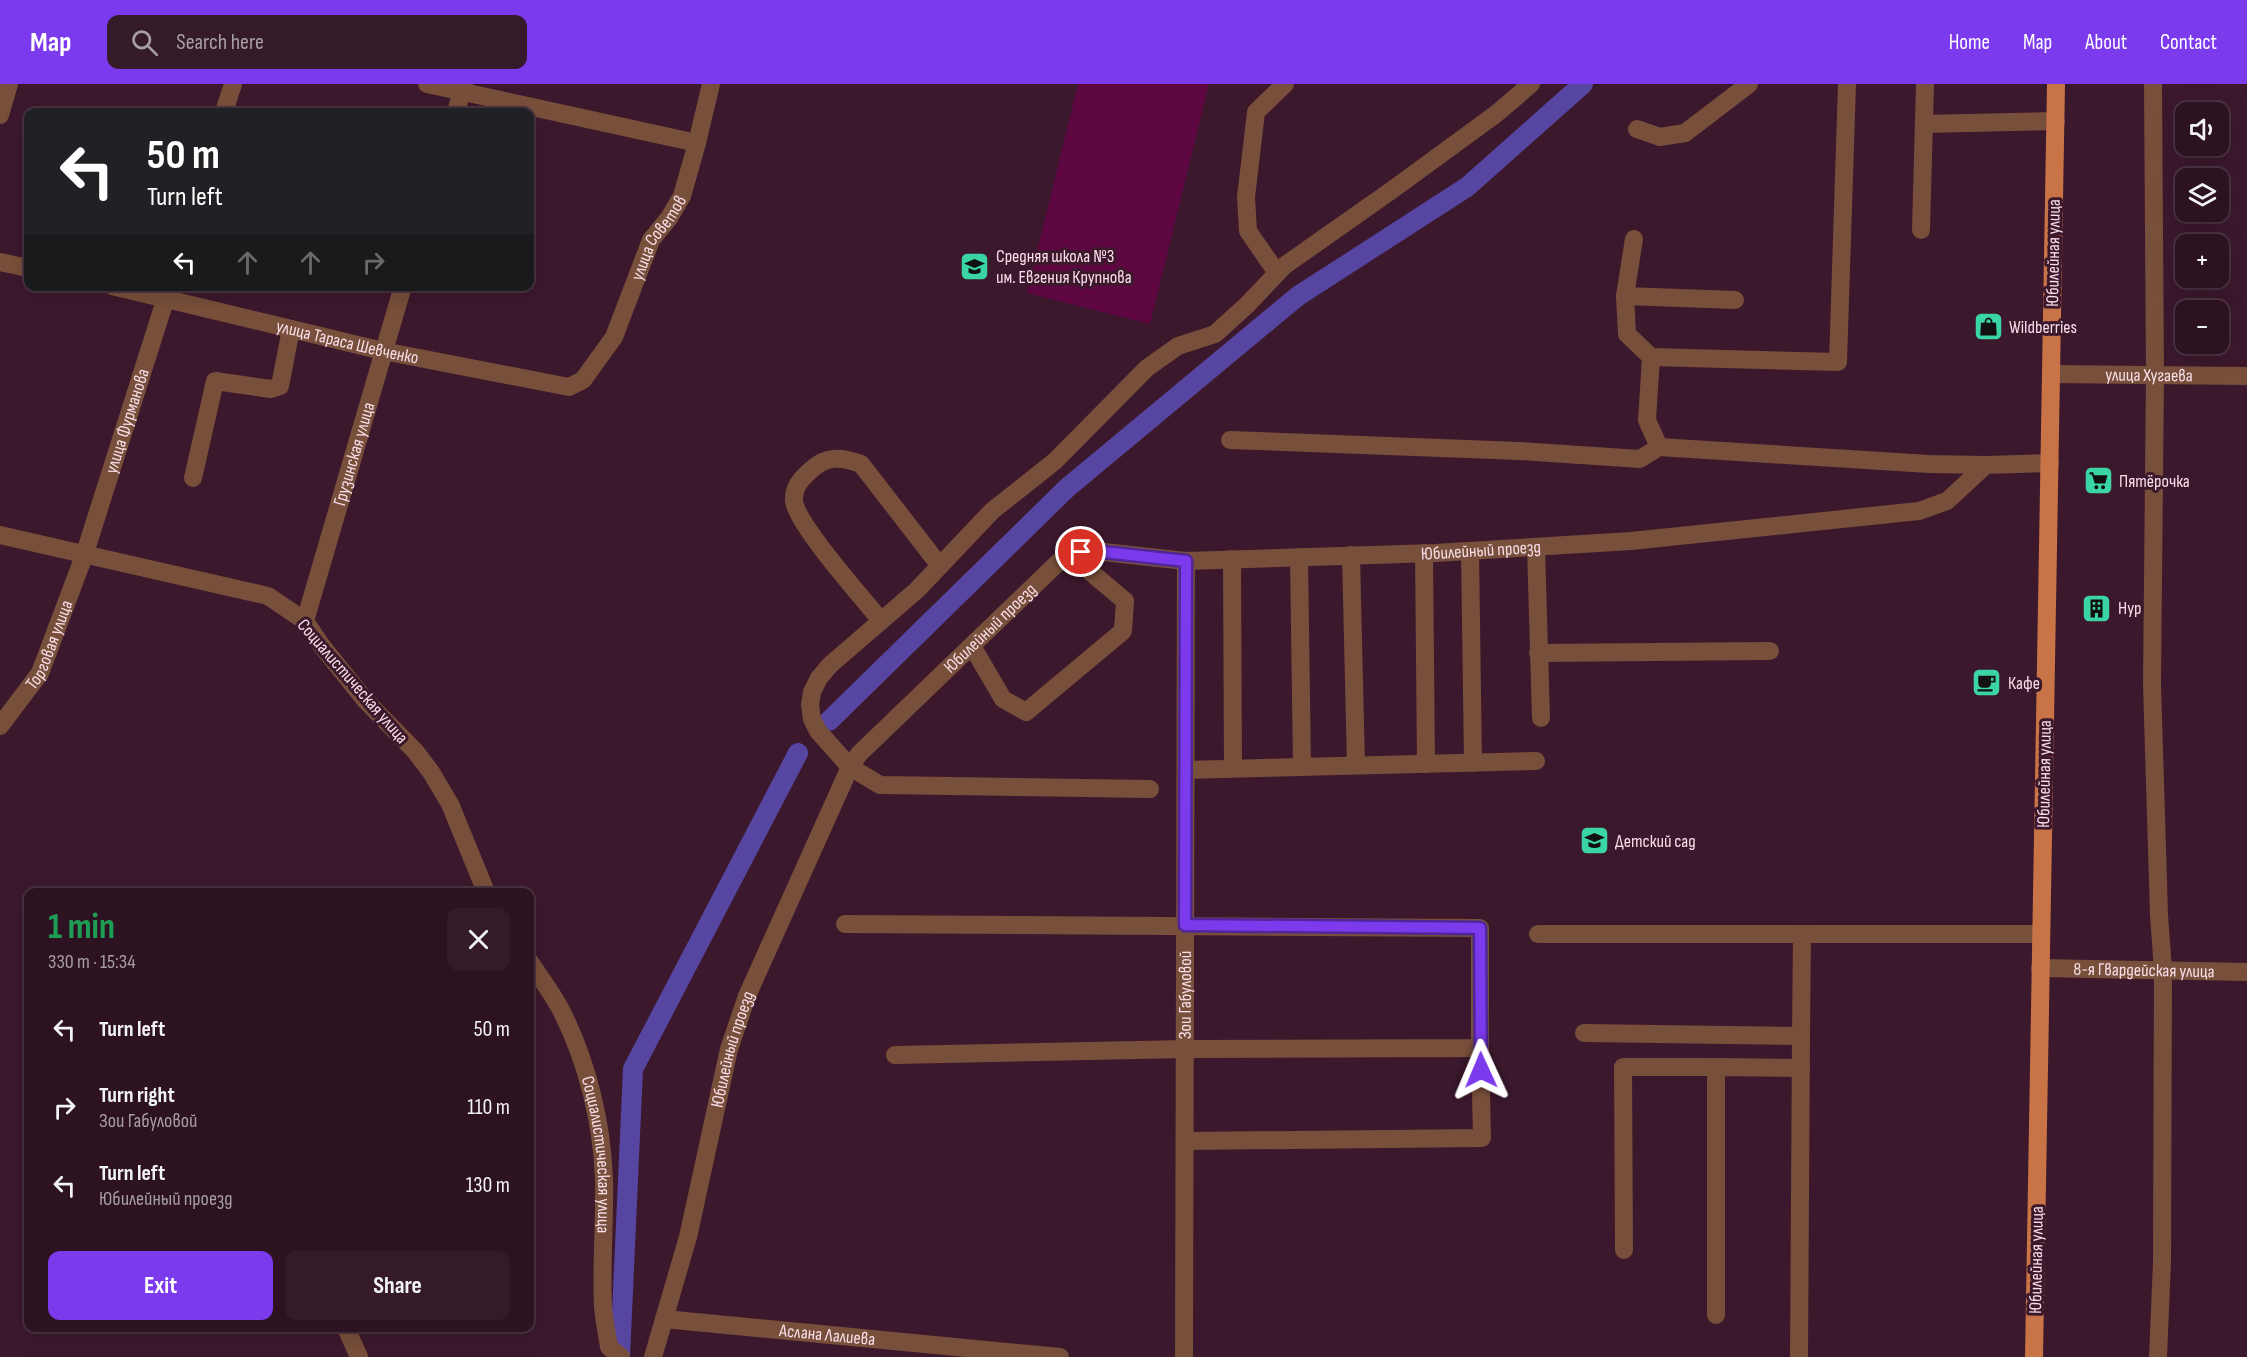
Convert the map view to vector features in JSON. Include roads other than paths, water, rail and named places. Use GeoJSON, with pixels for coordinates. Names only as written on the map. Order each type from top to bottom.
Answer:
{"type":"FeatureCollection","features":[{"type":"Feature","properties":{"kind":"main road","name":"Юбилейная улица"},"geometry":{"type":"LineString","coordinates":[[2034,1357],[2056,84]]}},
{"type":"Feature","properties":{"kind":"street"},"geometry":{"type":"LineString","coordinates":[[0,115],[9,84]]}},
{"type":"Feature","properties":{"kind":"street"},"geometry":{"type":"LineString","coordinates":[[225,108],[232,84]]}},
{"type":"Feature","properties":{"kind":"street"},"geometry":{"type":"LineString","coordinates":[[427,84],[463,88],[697,143]]}},
{"type":"Feature","properties":{"kind":"street","name":"улица Советов"},"geometry":{"type":"LineString","coordinates":[[583,380],[614,338],[651,240],[669,218],[682,196],[711,84]]}},
{"type":"Feature","properties":{"kind":"street"},"geometry":{"type":"LineString","coordinates":[[1277,273],[1248,231],[1246,197],[1256,112],[1285,84]]}},
{"type":"Feature","properties":{"kind":"street"},"geometry":{"type":"LineString","coordinates":[[1150,789],[880,785],[850,767],[818,731],[812,719],[810,705],[812,692],[819,678],[830,665],[918,590],[992,511],[1055,461],[1147,368],[1178,346],[1215,334],[1284,266],[1497,114],[1532,84]]}},
{"type":"Feature","properties":{"kind":"street"},"geometry":{"type":"LineString","coordinates":[[1637,129],[1660,137],[1685,133],[1749,84]]}},
{"type":"Feature","properties":{"kind":"street"},"geometry":{"type":"LineString","coordinates":[[1634,238],[1626,296],[1627,334],[1651,357],[1839,362],[1847,84]]}},
{"type":"Feature","properties":{"kind":"street"},"geometry":{"type":"LineString","coordinates":[[1921,230],[1925,84]]}},
{"type":"Feature","properties":{"kind":"street"},"geometry":{"type":"LineString","coordinates":[[2153,84],[2155,375],[2152,684],[2159,915],[2163,970],[2162,1262],[2158,1357]]}},
{"type":"Feature","properties":{"kind":"street"},"geometry":{"type":"LineString","coordinates":[[457,108],[463,88]]}},
{"type":"Feature","properties":{"kind":"street"},"geometry":{"type":"LineString","coordinates":[[1924,124],[2056,121]]}},
{"type":"Feature","properties":{"kind":"street"},"geometry":{"type":"LineString","coordinates":[[0,262],[24,267]]}},
{"type":"Feature","properties":{"kind":"street","name":"Грузинская улица"},"geometry":{"type":"LineString","coordinates":[[305,621],[401,291]]}},
{"type":"Feature","properties":{"kind":"street","name":"улица Тараса Шевченко"},"geometry":{"type":"LineString","coordinates":[[168,292],[291,329],[383,351],[569,387],[583,380]]}},
{"type":"Feature","properties":{"kind":"street","name":"улица Фурманова"},"geometry":{"type":"LineString","coordinates":[[84,556],[168,292]]}},
{"type":"Feature","properties":{"kind":"street"},"geometry":{"type":"LineString","coordinates":[[1626,296],[1735,300]]}},
{"type":"Feature","properties":{"kind":"street"},"geometry":{"type":"LineString","coordinates":[[193,478],[215,381],[271,389],[280,386],[291,329]]}},
{"type":"Feature","properties":{"kind":"street"},"geometry":{"type":"LineString","coordinates":[[1651,357],[1647,420],[1659,447]]}},
{"type":"Feature","properties":{"kind":"street","name":"улица Хугаева"},"geometry":{"type":"LineString","coordinates":[[2051,374],[2247,376]]}},
{"type":"Feature","properties":{"kind":"street"},"geometry":{"type":"LineString","coordinates":[[1230,440],[1519,451],[1640,459],[1659,447],[1917,463],[1986,465],[2049,463]]}},
{"type":"Feature","properties":{"kind":"street"},"geometry":{"type":"LineString","coordinates":[[881,621],[801,521],[794,501],[797,482],[828,458],[845,458],[861,464],[940,566]]}},
{"type":"Feature","properties":{"kind":"street","name":"Юбилейный проезд"},"geometry":{"type":"LineString","coordinates":[[654,1357],[687,1236],[729,1049],[747,996],[850,767],[859,754],[1068,553],[1094,551],[1186,561],[1470,551],[1631,541],[1919,511],[1947,501],[1986,465]]}},
{"type":"Feature","properties":{"kind":"street","name":"Социалистическая улица"},"geometry":{"type":"LineString","coordinates":[[0,535],[84,556],[268,596],[305,621],[366,701],[415,751],[431,772],[450,804],[484,888]]}},
{"type":"Feature","properties":{"kind":"street"},"geometry":{"type":"LineString","coordinates":[[1536,547],[1541,718]]}},
{"type":"Feature","properties":{"kind":"street"},"geometry":{"type":"LineString","coordinates":[[1470,551],[1473,763]]}},
{"type":"Feature","properties":{"kind":"street"},"geometry":{"type":"LineString","coordinates":[[972,646],[1003,699],[1026,712],[1123,631],[1125,602],[1068,553]]}},
{"type":"Feature","properties":{"kind":"street"},"geometry":{"type":"LineString","coordinates":[[1424,553],[1426,764]]}},
{"type":"Feature","properties":{"kind":"street"},"geometry":{"type":"LineString","coordinates":[[1351,555],[1356,765]]}},
{"type":"Feature","properties":{"kind":"street","name":"Торговая улица"},"geometry":{"type":"LineString","coordinates":[[0,726],[40,673],[84,556]]}},
{"type":"Feature","properties":{"kind":"street"},"geometry":{"type":"LineString","coordinates":[[1299,557],[1302,767]]}},
{"type":"Feature","properties":{"kind":"street"},"geometry":{"type":"LineString","coordinates":[[1232,559],[1233,768]]}},
{"type":"Feature","properties":{"kind":"street","name":"Зои Габуловой"},"geometry":{"type":"LineString","coordinates":[[1184,1357],[1186,561]]}},
{"type":"Feature","properties":{"kind":"street"},"geometry":{"type":"LineString","coordinates":[[1538,653],[1770,651]]}},
{"type":"Feature","properties":{"kind":"street"},"geometry":{"type":"LineString","coordinates":[[1186,770],[1536,761]]}},
{"type":"Feature","properties":{"kind":"street"},"geometry":{"type":"LineString","coordinates":[[845,924],[1480,928],[1482,1138],[1185,1141]]}},
{"type":"Feature","properties":{"kind":"street"},"geometry":{"type":"LineString","coordinates":[[1538,934],[2040,934]]}},
{"type":"Feature","properties":{"kind":"street"},"geometry":{"type":"LineString","coordinates":[[1799,1357],[1802,934]]}},
{"type":"Feature","properties":{"kind":"street","name":"Социалистическая улица"},"geometry":{"type":"LineString","coordinates":[[534,968],[562,1011],[590,1087],[604,1177],[603,1307],[609,1347],[621,1357]]}},
{"type":"Feature","properties":{"kind":"street","name":"8-я Гвардейская улица"},"geometry":{"type":"LineString","coordinates":[[2040,968],[2247,972]]}},
{"type":"Feature","properties":{"kind":"street"},"geometry":{"type":"LineString","coordinates":[[1584,1033],[1801,1036]]}},
{"type":"Feature","properties":{"kind":"street"},"geometry":{"type":"LineString","coordinates":[[895,1055],[1185,1049],[1480,1048]]}},
{"type":"Feature","properties":{"kind":"street"},"geometry":{"type":"LineString","coordinates":[[1624,1250],[1623,1067],[1801,1068]]}},
{"type":"Feature","properties":{"kind":"street"},"geometry":{"type":"LineString","coordinates":[[1716,1067],[1716,1315]]}},
{"type":"Feature","properties":{"kind":"street","name":"Аслана Лалиева"},"geometry":{"type":"LineString","coordinates":[[664,1319],[1060,1357]]}},
{"type":"Feature","properties":{"kind":"street"},"geometry":{"type":"LineString","coordinates":[[348,1332],[359,1357]]}},
{"type":"Feature","properties":{"kind":"waterway"},"geometry":{"type":"LineString","coordinates":[[829,721],[1067,488],[1298,296],[1467,187],[1583,84]]}},
{"type":"Feature","properties":{"kind":"waterway"},"geometry":{"type":"LineString","coordinates":[[620,1357],[633,1069],[798,753]]}},
{"type":"Feature","properties":{"kind":"place","name":"Средняя школа №3 им. Евгения Крупнова"},"geometry":{"type":"Point","coordinates":[975,266]}},
{"type":"Feature","properties":{"kind":"place","name":"Wildberries"},"geometry":{"type":"Point","coordinates":[1988,327]}},
{"type":"Feature","properties":{"kind":"place","name":"Пятёрочка"},"geometry":{"type":"Point","coordinates":[2098,481]}},
{"type":"Feature","properties":{"kind":"place","name":"Нур"},"geometry":{"type":"Point","coordinates":[2097,608]}},
{"type":"Feature","properties":{"kind":"place","name":"Кафе"},"geometry":{"type":"Point","coordinates":[1987,683]}},
{"type":"Feature","properties":{"kind":"place","name":"Детский сад"},"geometry":{"type":"Point","coordinates":[1594,841]}}]}
